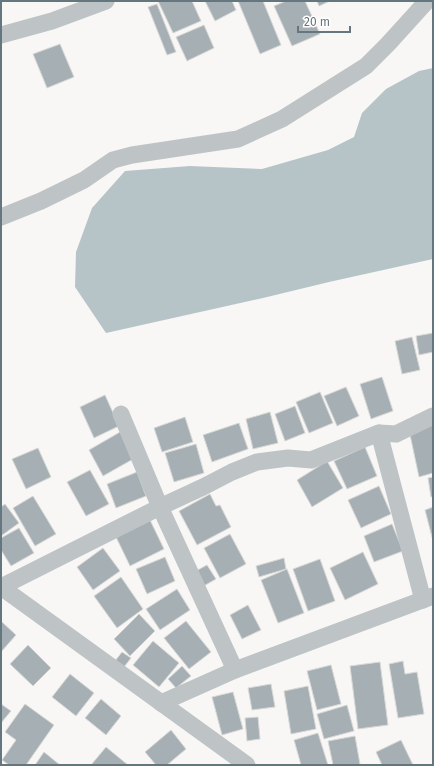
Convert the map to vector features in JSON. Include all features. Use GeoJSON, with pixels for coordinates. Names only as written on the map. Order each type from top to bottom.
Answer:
{"type":"FeatureCollection","features":[{"type":"Feature","properties":{"kind":"street"},"geometry":{"type":"LineString","coordinates":[[1,35],[52,21],[106,1]]}},
{"type":"Feature","properties":{"kind":"street"},"geometry":{"type":"LineString","coordinates":[[1,217],[41,201],[84,180],[113,160],[132,155],[238,139],[282,119],[366,66],[427,1]]}},
{"type":"Feature","properties":{"kind":"street"},"geometry":{"type":"LineString","coordinates":[[121,414],[160,507],[235,670]]}},
{"type":"Feature","properties":{"kind":"street"},"geometry":{"type":"LineString","coordinates":[[247,765],[1,587],[232,472],[258,462],[288,458],[311,460],[379,433],[396,434],[433,416]]}},
{"type":"Feature","properties":{"kind":"street"},"geometry":{"type":"LineString","coordinates":[[161,703],[235,670],[428,598],[379,433]]}},
{"type":"Feature","properties":{"kind":"shaded area"},"geometry":{"type":"Polygon","coordinates":[[[433,68],[433,259],[106,333],[75,287],[76,252],[92,208],[125,171],[190,166],[262,169],[328,150],[354,137],[362,113],[386,89],[419,71],[433,68]]]}},
{"type":"Feature","properties":{"kind":"building"},"geometry":{"type":"Polygon","coordinates":[[[158,1],[192,1],[201,21],[173,33],[158,1]]]}},
{"type":"Feature","properties":{"kind":"building"},"geometry":{"type":"Polygon","coordinates":[[[205,1],[232,1],[236,10],[215,21],[205,1]]]}},
{"type":"Feature","properties":{"kind":"building"},"geometry":{"type":"Polygon","coordinates":[[[238,1],[263,1],[281,45],[260,54],[238,1]]]}},
{"type":"Feature","properties":{"kind":"building"},"geometry":{"type":"Polygon","coordinates":[[[286,1],[305,1],[320,34],[292,46],[274,6],[286,1]]]}},
{"type":"Feature","properties":{"kind":"building"},"geometry":{"type":"Polygon","coordinates":[[[317,1],[330,1],[319,6],[317,1]]]}},
{"type":"Feature","properties":{"kind":"building"},"geometry":{"type":"Polygon","coordinates":[[[157,4],[176,52],[167,55],[148,7],[157,4]]]}},
{"type":"Feature","properties":{"kind":"building"},"geometry":{"type":"Polygon","coordinates":[[[204,25],[214,48],[187,61],[176,37],[204,25]]]}},
{"type":"Feature","properties":{"kind":"building"},"geometry":{"type":"Polygon","coordinates":[[[60,44],[74,77],[47,88],[33,54],[60,44]]]}},
{"type":"Feature","properties":{"kind":"building"},"geometry":{"type":"Polygon","coordinates":[[[433,333],[433,352],[419,355],[416,336],[433,333]]]}},
{"type":"Feature","properties":{"kind":"building"},"geometry":{"type":"Polygon","coordinates":[[[412,337],[420,370],[402,374],[395,341],[412,337]]]}},
{"type":"Feature","properties":{"kind":"building"},"geometry":{"type":"Polygon","coordinates":[[[382,377],[393,411],[371,419],[360,384],[382,377]]]}},
{"type":"Feature","properties":{"kind":"building"},"geometry":{"type":"Polygon","coordinates":[[[346,387],[359,416],[337,426],[324,396],[346,387]]]}},
{"type":"Feature","properties":{"kind":"building"},"geometry":{"type":"Polygon","coordinates":[[[320,392],[333,423],[309,433],[296,402],[320,392]]]}},
{"type":"Feature","properties":{"kind":"building"},"geometry":{"type":"Polygon","coordinates":[[[105,395],[119,426],[94,438],[80,407],[105,395]]]}},
{"type":"Feature","properties":{"kind":"building"},"geometry":{"type":"Polygon","coordinates":[[[295,406],[305,433],[285,441],[275,414],[295,406]]]}},
{"type":"Feature","properties":{"kind":"building"},"geometry":{"type":"Polygon","coordinates":[[[270,412],[278,443],[253,449],[246,419],[270,412]]]}},
{"type":"Feature","properties":{"kind":"building"},"geometry":{"type":"Polygon","coordinates":[[[185,417],[193,442],[162,452],[154,428],[185,417]]]}},
{"type":"Feature","properties":{"kind":"building"},"geometry":{"type":"Polygon","coordinates":[[[239,423],[248,449],[212,462],[203,435],[239,423]]]}},
{"type":"Feature","properties":{"kind":"building"},"geometry":{"type":"Polygon","coordinates":[[[433,424],[433,473],[419,477],[409,430],[433,424]]]}},
{"type":"Feature","properties":{"kind":"building"},"geometry":{"type":"Polygon","coordinates":[[[120,432],[135,458],[103,476],[89,450],[120,432]]]}},
{"type":"Feature","properties":{"kind":"building"},"geometry":{"type":"Polygon","coordinates":[[[196,444],[204,473],[174,482],[165,453],[196,444]]]}},
{"type":"Feature","properties":{"kind":"building"},"geometry":{"type":"Polygon","coordinates":[[[365,447],[377,476],[347,489],[334,461],[365,447]]]}},
{"type":"Feature","properties":{"kind":"building"},"geometry":{"type":"Polygon","coordinates":[[[38,448],[51,477],[26,489],[12,459],[38,448]]]}},
{"type":"Feature","properties":{"kind":"building"},"geometry":{"type":"Polygon","coordinates":[[[327,461],[343,488],[312,507],[297,480],[327,461]]]}},
{"type":"Feature","properties":{"kind":"building"},"geometry":{"type":"Polygon","coordinates":[[[90,470],[109,504],[86,516],[67,482],[90,470]]]}},
{"type":"Feature","properties":{"kind":"building"},"geometry":{"type":"Polygon","coordinates":[[[137,472],[146,496],[116,508],[107,484],[137,472]]]}},
{"type":"Feature","properties":{"kind":"building"},"geometry":{"type":"Polygon","coordinates":[[[433,477],[433,497],[431,497],[428,478],[433,477]]]}},
{"type":"Feature","properties":{"kind":"building"},"geometry":{"type":"Polygon","coordinates":[[[379,486],[391,514],[361,528],[348,500],[379,486]]]}},
{"type":"Feature","properties":{"kind":"building"},"geometry":{"type":"Polygon","coordinates":[[[210,494],[216,506],[220,505],[231,527],[197,545],[179,511],[210,494]]]}},
{"type":"Feature","properties":{"kind":"building"},"geometry":{"type":"Polygon","coordinates":[[[33,496],[56,534],[35,546],[13,508],[33,496]]]}},
{"type":"Feature","properties":{"kind":"building"},"geometry":{"type":"Polygon","coordinates":[[[5,504],[19,523],[1,536],[1,507],[5,504]]]}},
{"type":"Feature","properties":{"kind":"building"},"geometry":{"type":"Polygon","coordinates":[[[433,507],[433,541],[425,510],[433,507]]]}},
{"type":"Feature","properties":{"kind":"building"},"geometry":{"type":"Polygon","coordinates":[[[150,520],[164,549],[130,566],[116,537],[150,520]]]}},
{"type":"Feature","properties":{"kind":"building"},"geometry":{"type":"Polygon","coordinates":[[[392,524],[403,551],[374,562],[364,536],[392,524]]]}},
{"type":"Feature","properties":{"kind":"building"},"geometry":{"type":"Polygon","coordinates":[[[19,528],[34,553],[11,566],[1,550],[1,538],[19,528]]]}},
{"type":"Feature","properties":{"kind":"building"},"geometry":{"type":"Polygon","coordinates":[[[230,534],[246,564],[220,578],[204,548],[230,534]]]}},
{"type":"Feature","properties":{"kind":"building"},"geometry":{"type":"Polygon","coordinates":[[[103,548],[120,571],[93,590],[77,567],[103,548]]]}},
{"type":"Feature","properties":{"kind":"building"},"geometry":{"type":"Polygon","coordinates":[[[363,552],[378,584],[345,600],[330,568],[363,552]]]}},
{"type":"Feature","properties":{"kind":"building"},"geometry":{"type":"Polygon","coordinates":[[[165,557],[175,581],[147,594],[136,569],[165,557]]]}},
{"type":"Feature","properties":{"kind":"building"},"geometry":{"type":"Polygon","coordinates":[[[284,558],[286,569],[259,577],[256,566],[284,558]]]}},
{"type":"Feature","properties":{"kind":"building"},"geometry":{"type":"Polygon","coordinates":[[[320,559],[335,601],[308,611],[293,569],[320,559]]]}},
{"type":"Feature","properties":{"kind":"building"},"geometry":{"type":"Polygon","coordinates":[[[207,565],[216,579],[202,587],[194,572],[207,565]]]}},
{"type":"Feature","properties":{"kind":"building"},"geometry":{"type":"Polygon","coordinates":[[[287,569],[304,613],[278,623],[261,580],[287,569]]]}},
{"type":"Feature","properties":{"kind":"building"},"geometry":{"type":"Polygon","coordinates":[[[121,577],[143,609],[117,628],[94,596],[121,577]]]}},
{"type":"Feature","properties":{"kind":"building"},"geometry":{"type":"Polygon","coordinates":[[[177,589],[190,610],[160,630],[146,609],[177,589]]]}},
{"type":"Feature","properties":{"kind":"building"},"geometry":{"type":"Polygon","coordinates":[[[248,605],[261,630],[242,639],[230,615],[248,605]]]}},
{"type":"Feature","properties":{"kind":"building"},"geometry":{"type":"Polygon","coordinates":[[[139,614],[155,631],[130,656],[114,639],[139,614]]]}},
{"type":"Feature","properties":{"kind":"building"},"geometry":{"type":"Polygon","coordinates":[[[1,621],[16,635],[1,652],[1,621]]]}},
{"type":"Feature","properties":{"kind":"building"},"geometry":{"type":"Polygon","coordinates":[[[186,621],[211,652],[189,669],[164,638],[186,621]]]}},
{"type":"Feature","properties":{"kind":"building"},"geometry":{"type":"Polygon","coordinates":[[[153,641],[179,663],[159,687],[133,665],[153,641]]]}},
{"type":"Feature","properties":{"kind":"building"},"geometry":{"type":"Polygon","coordinates":[[[28,645],[51,668],[33,686],[10,664],[28,645]]]}},
{"type":"Feature","properties":{"kind":"building"},"geometry":{"type":"Polygon","coordinates":[[[122,652],[131,658],[124,667],[115,661],[122,652]]]}},
{"type":"Feature","properties":{"kind":"building"},"geometry":{"type":"Polygon","coordinates":[[[403,661],[405,674],[417,672],[424,714],[398,718],[389,664],[403,661]]]}},
{"type":"Feature","properties":{"kind":"building"},"geometry":{"type":"Polygon","coordinates":[[[380,662],[388,725],[358,729],[350,666],[380,662]]]}},
{"type":"Feature","properties":{"kind":"building"},"geometry":{"type":"Polygon","coordinates":[[[331,665],[341,704],[317,710],[307,671],[331,665]]]}},
{"type":"Feature","properties":{"kind":"building"},"geometry":{"type":"Polygon","coordinates":[[[182,666],[191,676],[176,688],[168,679],[182,666]]]}},
{"type":"Feature","properties":{"kind":"building"},"geometry":{"type":"Polygon","coordinates":[[[70,674],[94,693],[76,716],[52,697],[70,674]]]}},
{"type":"Feature","properties":{"kind":"building"},"geometry":{"type":"Polygon","coordinates":[[[271,684],[275,707],[252,710],[248,688],[271,684]]]}},
{"type":"Feature","properties":{"kind":"building"},"geometry":{"type":"Polygon","coordinates":[[[308,686],[316,729],[291,734],[284,691],[308,686]]]}},
{"type":"Feature","properties":{"kind":"building"},"geometry":{"type":"Polygon","coordinates":[[[233,692],[243,729],[222,735],[212,697],[233,692]]]}},
{"type":"Feature","properties":{"kind":"building"},"geometry":{"type":"Polygon","coordinates":[[[101,699],[121,716],[106,735],[85,718],[101,699]]]}},
{"type":"Feature","properties":{"kind":"building"},"geometry":{"type":"Polygon","coordinates":[[[1,704],[11,711],[1,723],[1,704]]]}},
{"type":"Feature","properties":{"kind":"building"},"geometry":{"type":"Polygon","coordinates":[[[25,704],[54,725],[26,765],[9,765],[2,760],[16,740],[5,732],[25,704]]]}},
{"type":"Feature","properties":{"kind":"building"},"geometry":{"type":"Polygon","coordinates":[[[347,705],[354,731],[324,739],[317,714],[347,705]]]}},
{"type":"Feature","properties":{"kind":"building"},"geometry":{"type":"Polygon","coordinates":[[[258,717],[260,739],[247,741],[245,718],[258,717]]]}},
{"type":"Feature","properties":{"kind":"building"},"geometry":{"type":"Polygon","coordinates":[[[171,730],[186,749],[167,765],[156,765],[145,752],[171,730]]]}},
{"type":"Feature","properties":{"kind":"building"},"geometry":{"type":"Polygon","coordinates":[[[318,733],[328,765],[301,765],[294,740],[318,733]]]}},
{"type":"Feature","properties":{"kind":"building"},"geometry":{"type":"Polygon","coordinates":[[[355,736],[360,764],[333,765],[328,741],[355,736]]]}},
{"type":"Feature","properties":{"kind":"building"},"geometry":{"type":"Polygon","coordinates":[[[401,740],[413,765],[382,765],[376,752],[401,740]]]}},
{"type":"Feature","properties":{"kind":"building"},"geometry":{"type":"Polygon","coordinates":[[[106,747],[128,765],[91,765],[106,747]]]}},
{"type":"Feature","properties":{"kind":"building"},"geometry":{"type":"Polygon","coordinates":[[[44,752],[60,765],[35,765],[44,752]]]}}]}
